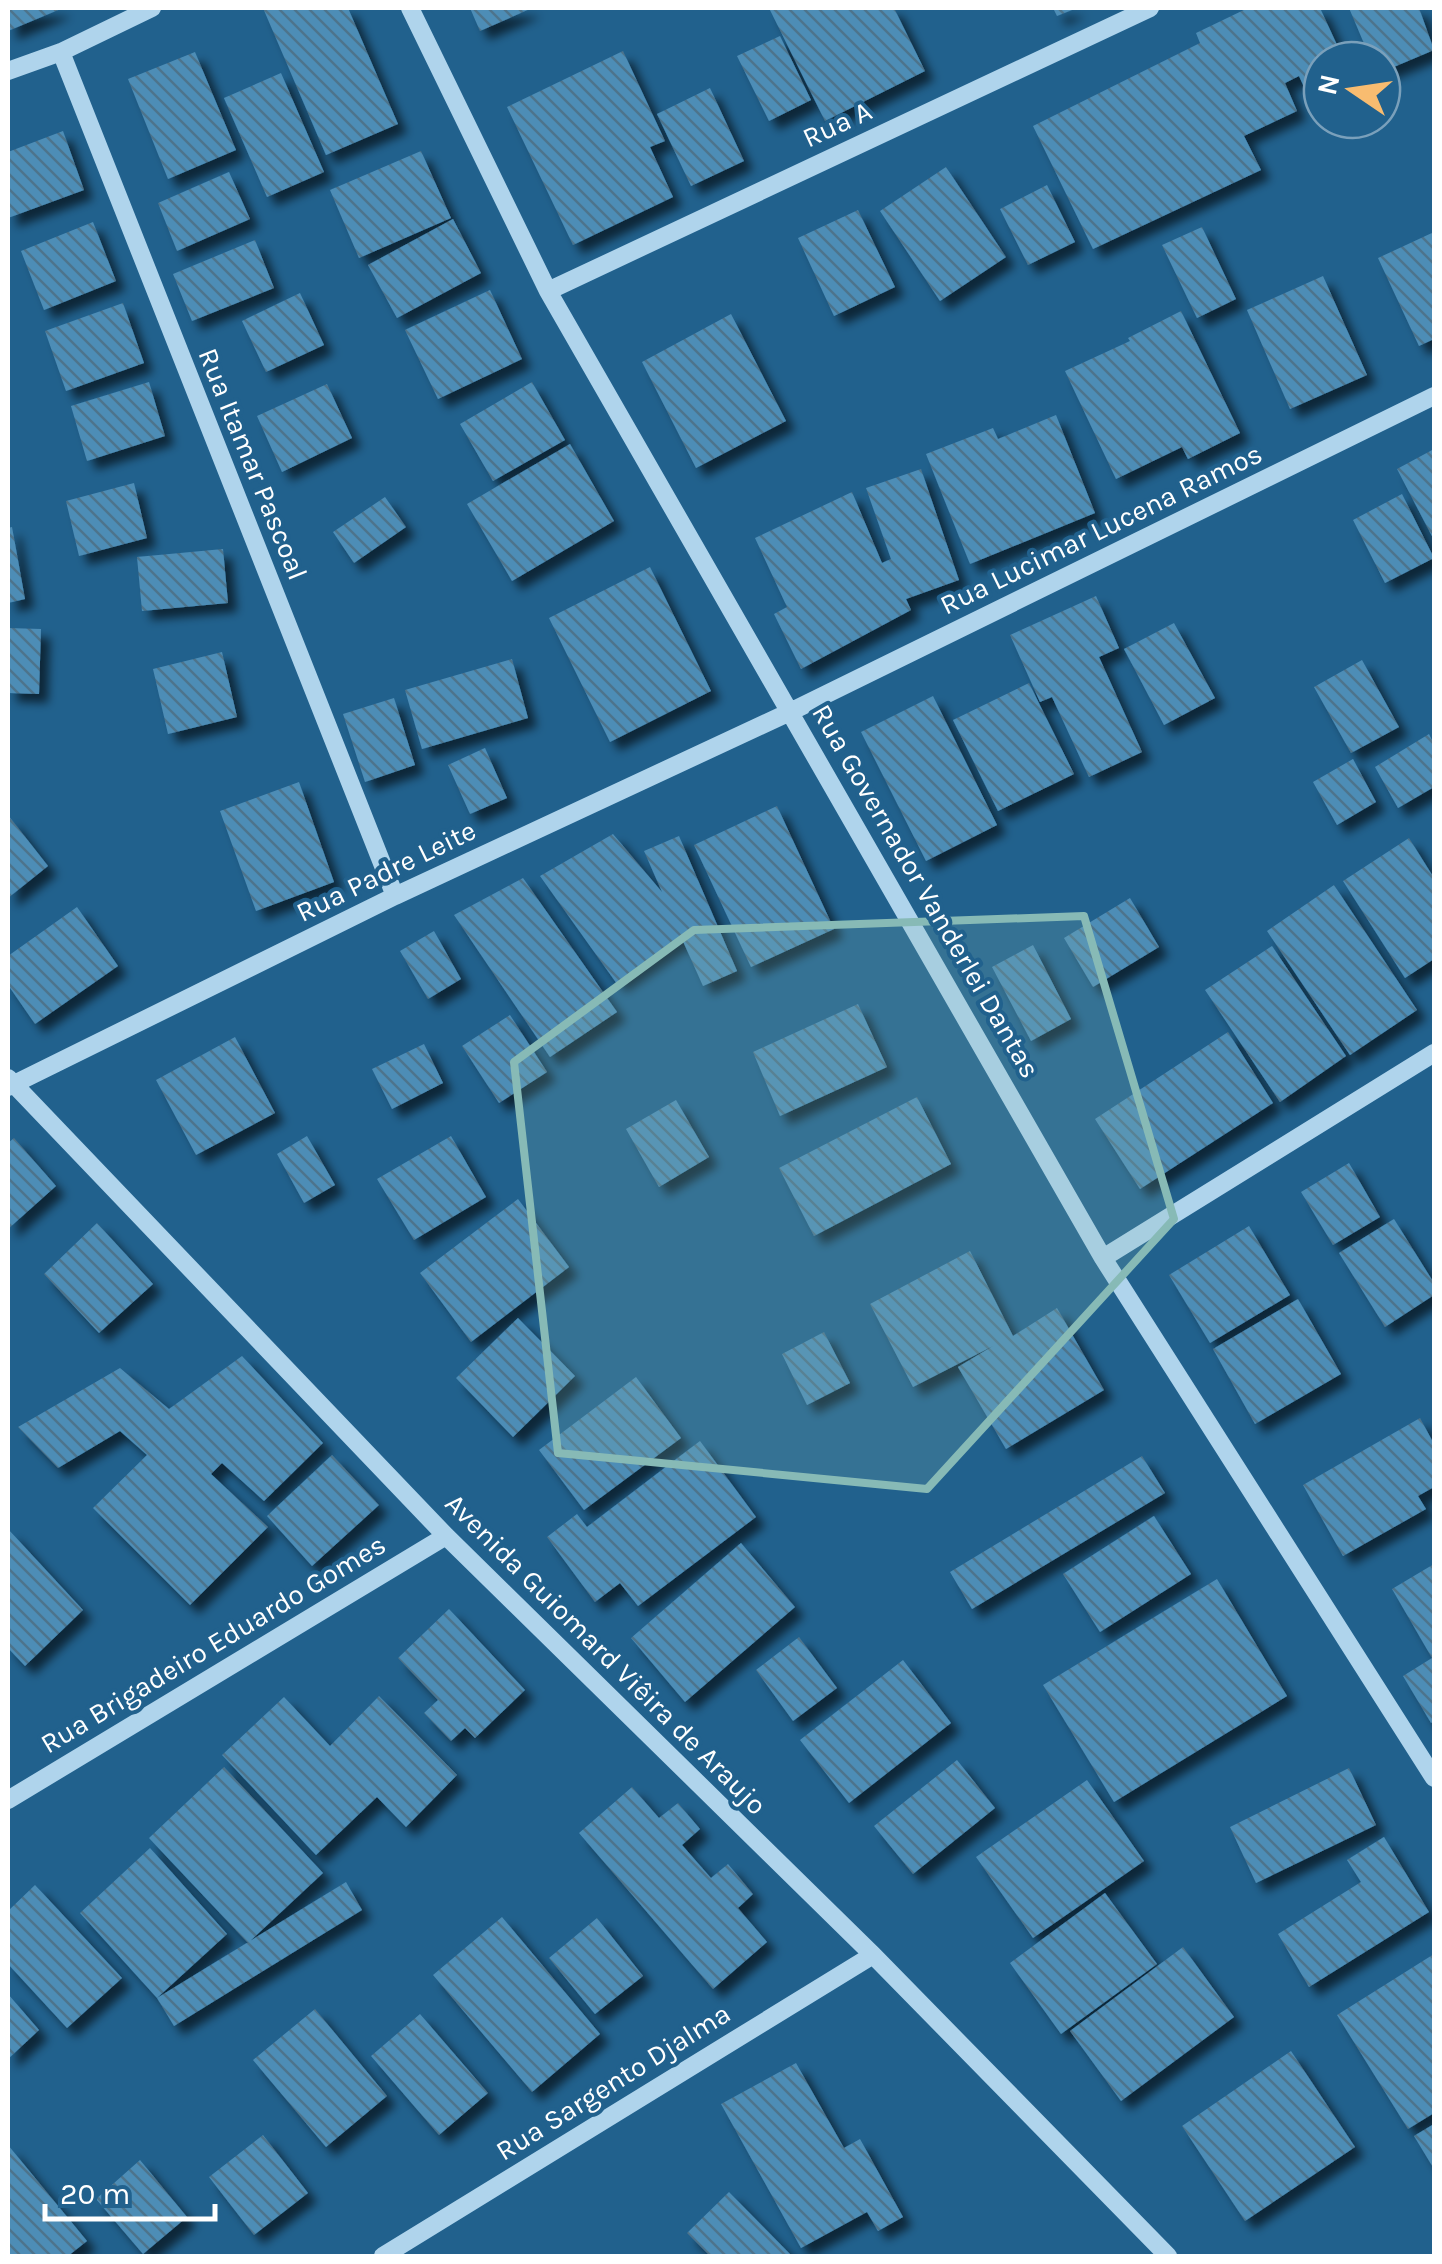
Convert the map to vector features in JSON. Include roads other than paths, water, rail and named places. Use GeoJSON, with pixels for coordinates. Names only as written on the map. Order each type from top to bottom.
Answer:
{"type":"FeatureCollection","features":[{"type":"Feature","properties":{"kind":"street"},"geometry":{"type":"LineString","coordinates":[[8,71],[61,52],[152,8]]}},
{"type":"Feature","properties":{"kind":"street","name":"Rua Governador Vanderlei Dantas"},"geometry":{"type":"LineString","coordinates":[[410,8],[548,291],[1103,1258],[1433,1772]]}},
{"type":"Feature","properties":{"kind":"street","name":"Rua A"},"geometry":{"type":"LineString","coordinates":[[548,291],[1150,8]]}},
{"type":"Feature","properties":{"kind":"street","name":"Rua Itamar Pascoal"},"geometry":{"type":"LineString","coordinates":[[61,52],[394,896]]}},
{"type":"Feature","properties":{"kind":"street","name":"Rua Lucimar Lucena Ramos"},"geometry":{"type":"LineString","coordinates":[[792,711],[1434,396]]}},
{"type":"Feature","properties":{"kind":"street","name":"Rua Padre Leite"},"geometry":{"type":"LineString","coordinates":[[9,1083],[394,896],[792,711]]}},
{"type":"Feature","properties":{"kind":"street"},"geometry":{"type":"LineString","coordinates":[[1103,1258],[1434,1053]]}},
{"type":"Feature","properties":{"kind":"street","name":"Avenida Guiomard Viêira de Araujo"},"geometry":{"type":"LineString","coordinates":[[9,1083],[446,1536],[873,1955],[1168,2256]]}},
{"type":"Feature","properties":{"kind":"street","name":"Rua Brigadeiro Eduardo Gomes"},"geometry":{"type":"LineString","coordinates":[[8,1800],[446,1536]]}},
{"type":"Feature","properties":{"kind":"street","name":"Rua Sargento Djalma"},"geometry":{"type":"LineString","coordinates":[[383,2256],[873,1955]]}}]}
